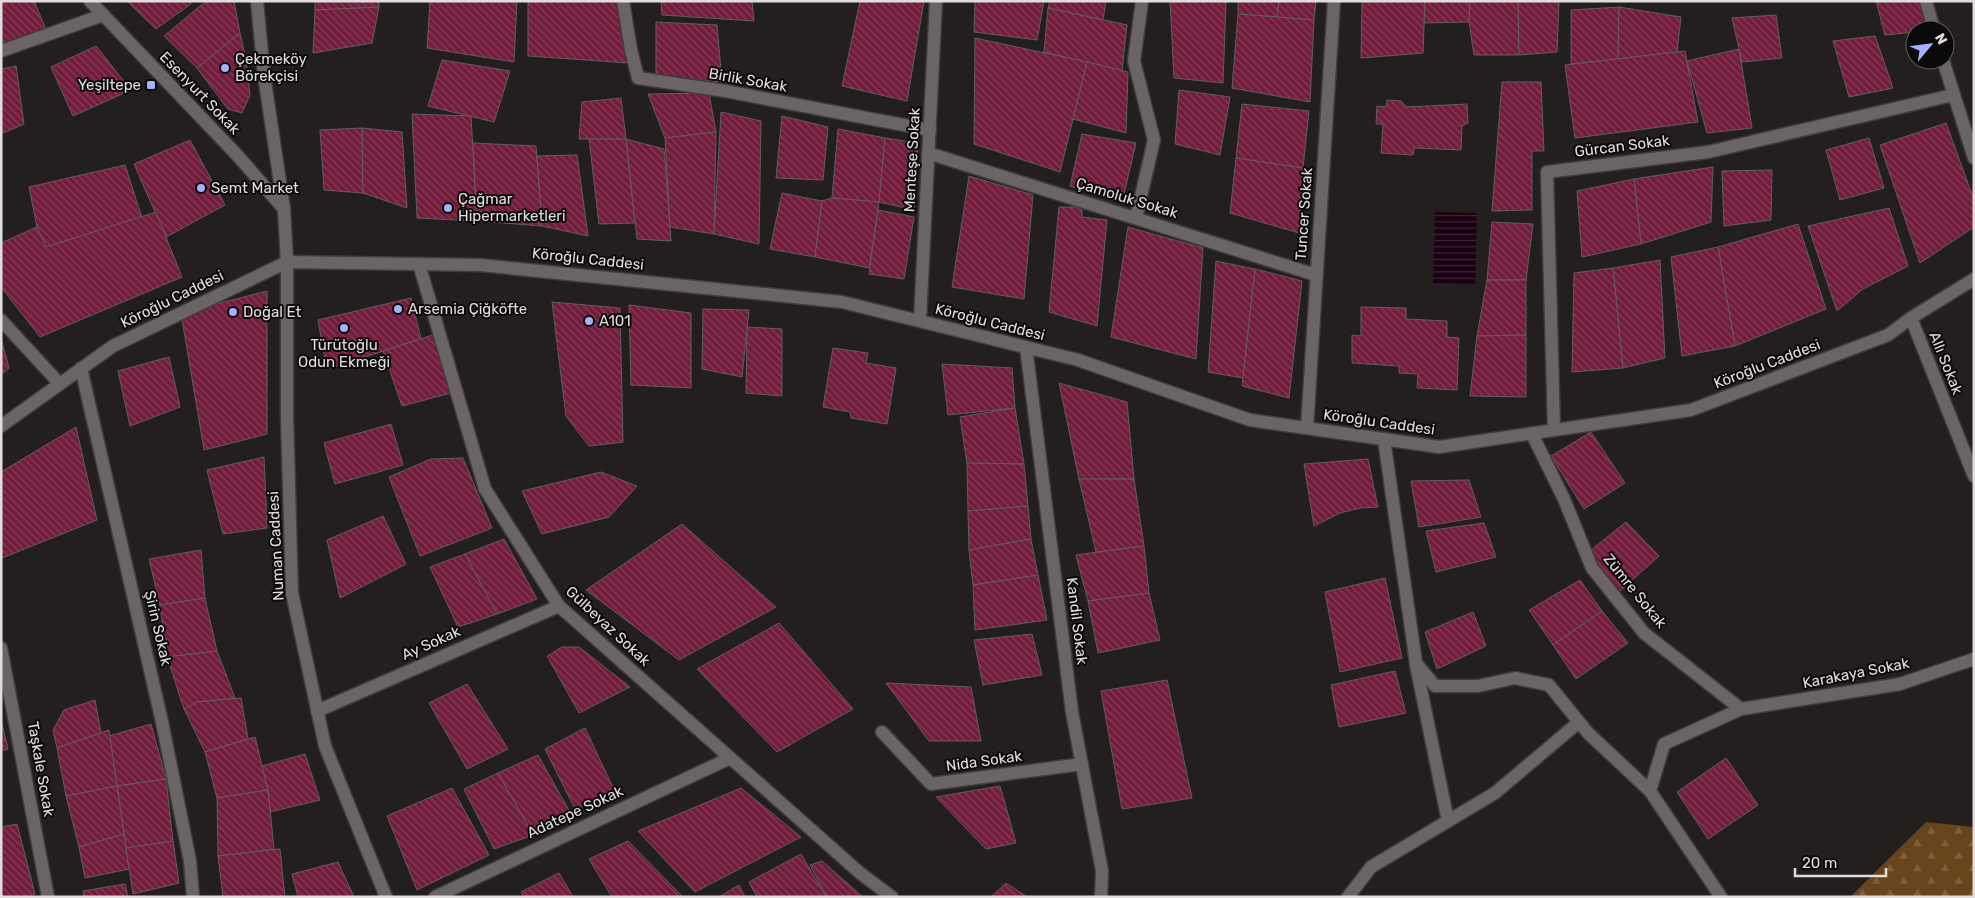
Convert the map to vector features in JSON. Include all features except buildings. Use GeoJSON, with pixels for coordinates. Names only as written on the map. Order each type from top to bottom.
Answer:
{"type":"FeatureCollection","features":[{"type":"Feature","properties":{"kind":"street","name":"Esenyurt Sokak"},"geometry":{"type":"LineString","coordinates":[[90,1],[238,156],[284,209]]}},
{"type":"Feature","properties":{"kind":"street"},"geometry":{"type":"LineString","coordinates":[[257,1],[264,75],[284,209]]}},
{"type":"Feature","properties":{"kind":"street","name":"Birlik Sokak"},"geometry":{"type":"LineString","coordinates":[[623,1],[631,50],[638,78],[725,91],[930,130]]}},
{"type":"Feature","properties":{"kind":"street","name":"Menteşe Sokak"},"geometry":{"type":"LineString","coordinates":[[920,321],[936,1]]}},
{"type":"Feature","properties":{"kind":"street"},"geometry":{"type":"LineString","coordinates":[[1136,218],[1154,140],[1134,61],[1142,1]]}},
{"type":"Feature","properties":{"kind":"street","name":"Tuncer Sokak"},"geometry":{"type":"LineString","coordinates":[[1307,428],[1334,1]]}},
{"type":"Feature","properties":{"kind":"street"},"geometry":{"type":"LineString","coordinates":[[1926,1],[1931,20]]}},
{"type":"Feature","properties":{"kind":"street"},"geometry":{"type":"LineString","coordinates":[[1,50],[103,14]]}},
{"type":"Feature","properties":{"kind":"street"},"geometry":{"type":"LineString","coordinates":[[1946,70],[1974,158]]}},
{"type":"Feature","properties":{"kind":"street","name":"Gürcan Sokak"},"geometry":{"type":"LineString","coordinates":[[1554,430],[1547,172],[1708,152],[1953,95]]}},
{"type":"Feature","properties":{"kind":"street","name":"Çamoluk Sokak"},"geometry":{"type":"LineString","coordinates":[[928,153],[1316,275]]}},
{"type":"Feature","properties":{"kind":"street","name":"Numan Caddesi"},"geometry":{"type":"LineString","coordinates":[[284,209],[287,262],[287,416],[292,593],[325,746],[386,897]]}},
{"type":"Feature","properties":{"kind":"street","name":"Köroğlu Caddesi"},"geometry":{"type":"LineString","coordinates":[[1,426],[113,346],[287,262],[480,265],[842,302],[1078,360],[1250,420],[1439,448],[1691,410],[1888,335],[1911,318],[1974,279]]}},
{"type":"Feature","properties":{"kind":"street","name":"Gülbeyaz Sokak"},"geometry":{"type":"LineString","coordinates":[[419,264],[485,489],[559,606],[860,873],[892,897]]}},
{"type":"Feature","properties":{"kind":"street","name":"Allı Sokak"},"geometry":{"type":"LineString","coordinates":[[1911,318],[1974,476]]}},
{"type":"Feature","properties":{"kind":"street"},"geometry":{"type":"LineString","coordinates":[[1,320],[59,383]]}},
{"type":"Feature","properties":{"kind":"street","name":"Kandil Sokak"},"geometry":{"type":"LineString","coordinates":[[1026,347],[1072,712],[1102,871],[1101,897]]}},
{"type":"Feature","properties":{"kind":"street","name":"Şirin Sokak"},"geometry":{"type":"LineString","coordinates":[[81,368],[162,722],[190,861],[193,897]]}},
{"type":"Feature","properties":{"kind":"street","name":"Zümre Sokak"},"geometry":{"type":"LineString","coordinates":[[1532,434],[1564,499],[1592,568],[1644,633],[1741,709]]}},
{"type":"Feature","properties":{"kind":"street"},"geometry":{"type":"LineString","coordinates":[[1384,439],[1416,663],[1448,821]]}},
{"type":"Feature","properties":{"kind":"street","name":"Ay Sokak"},"geometry":{"type":"LineString","coordinates":[[317,711],[559,606]]}},
{"type":"Feature","properties":{"kind":"street","name":"Taşkale Sokak"},"geometry":{"type":"LineString","coordinates":[[1,648],[48,897]]}},
{"type":"Feature","properties":{"kind":"street","name":"Karakaya Sokak"},"geometry":{"type":"LineString","coordinates":[[1741,709],[1900,684],[1974,659]]}},
{"type":"Feature","properties":{"kind":"street"},"geometry":{"type":"LineString","coordinates":[[1416,663],[1435,686],[1478,686],[1514,678],[1549,686],[1588,733],[1650,791],[1721,897]]}},
{"type":"Feature","properties":{"kind":"street"},"geometry":{"type":"LineString","coordinates":[[1650,791],[1664,744],[1741,709]]}},
{"type":"Feature","properties":{"kind":"street"},"geometry":{"type":"LineString","coordinates":[[1348,897],[1370,867],[1495,794],[1579,722]]}},
{"type":"Feature","properties":{"kind":"street","name":"Nida Sokak"},"geometry":{"type":"LineString","coordinates":[[882,732],[931,784],[1082,764]]}},
{"type":"Feature","properties":{"kind":"street","name":"Adatepe Sokak"},"geometry":{"type":"LineString","coordinates":[[435,897],[730,758]]}},
{"type":"Feature","properties":{"kind":"green space"},"geometry":{"type":"Polygon","coordinates":[[[1926,822],[1974,827],[1974,897],[1850,897],[1926,822]]]}},
{"type":"Feature","properties":{"kind":"shaded area"},"geometry":{"type":"Polygon","coordinates":[[[1435,212],[1477,213],[1475,284],[1433,283],[1435,212]]]}},
{"type":"Feature","properties":{"kind":"place","name":"Çekmeköy Börekçisi"},"geometry":{"type":"Point","coordinates":[225,68]}},
{"type":"Feature","properties":{"kind":"place","name":"Yeşiltepe"},"geometry":{"type":"Point","coordinates":[151,85]}},
{"type":"Feature","properties":{"kind":"place","name":"Semt Market"},"geometry":{"type":"Point","coordinates":[201,188]}},
{"type":"Feature","properties":{"kind":"place","name":"Çağmar Hipermarketleri"},"geometry":{"type":"Point","coordinates":[448,208]}},
{"type":"Feature","properties":{"kind":"place","name":"Arsemia Çiğköfte"},"geometry":{"type":"Point","coordinates":[398,309]}},
{"type":"Feature","properties":{"kind":"place","name":"Doğal Et"},"geometry":{"type":"Point","coordinates":[233,312]}},
{"type":"Feature","properties":{"kind":"place","name":"A101"},"geometry":{"type":"Point","coordinates":[589,321]}},
{"type":"Feature","properties":{"kind":"place","name":"Türütoğlu Odun Ekmeği"},"geometry":{"type":"Point","coordinates":[344,328]}}]}
